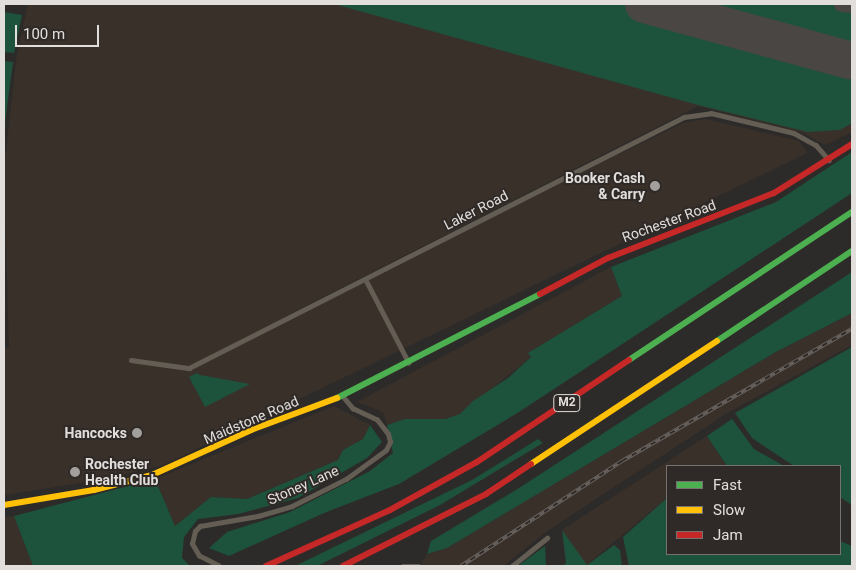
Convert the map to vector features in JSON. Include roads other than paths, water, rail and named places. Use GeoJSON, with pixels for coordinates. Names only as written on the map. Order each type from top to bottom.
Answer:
{"type":"FeatureCollection","features":[{"type":"Feature","properties":{"kind":"main road","name":"Rochester Road"},"geometry":{"type":"LineString","coordinates":[[493,318],[608,258],[774,193],[852,144]]}},
{"type":"Feature","properties":{"kind":"main road","name":"M2"},"geometry":{"type":"LineString","coordinates":[[266,566],[390,510],[477,462],[852,212]]}},
{"type":"Feature","properties":{"kind":"main road","name":"M2"},"geometry":{"type":"LineString","coordinates":[[342,566],[425,528],[486,494],[852,251]]}},
{"type":"Feature","properties":{"kind":"main road","name":"Maidstone Road"},"geometry":{"type":"LineString","coordinates":[[4,504],[64,496],[143,478],[185,463],[251,430],[342,396],[493,318]]}},
{"type":"Feature","properties":{"kind":"street","name":"Laker Road"},"geometry":{"type":"LineString","coordinates":[[131,360],[189,368],[366,280],[684,117],[711,113],[794,133],[816,145],[829,160]]}},
{"type":"Feature","properties":{"kind":"street"},"geometry":{"type":"LineString","coordinates":[[366,280],[409,363]]}},
{"type":"Feature","properties":{"kind":"street","name":"Stoney Lane"},"geometry":{"type":"LineString","coordinates":[[219,566],[199,556],[192,544],[195,531],[200,526],[258,516],[292,506],[346,479],[386,450],[390,442],[388,434],[377,420],[349,406],[342,396]]}},
{"type":"Feature","properties":{"kind":"street"},"geometry":{"type":"LineString","coordinates":[[512,566],[546,538]]}},
{"type":"Feature","properties":{"kind":"street"},"geometry":{"type":"LineString","coordinates":[[403,566],[419,566]]}},
{"type":"Feature","properties":{"kind":"railway"},"geometry":{"type":"LineString","coordinates":[[461,566],[622,461],[852,329]]}},
{"type":"Feature","properties":{"kind":"place","name":"Booker Cash & Carry"},"geometry":{"type":"Point","coordinates":[655,186]}},
{"type":"Feature","properties":{"kind":"place","name":"Hancocks"},"geometry":{"type":"Point","coordinates":[137,433]}},
{"type":"Feature","properties":{"kind":"place","name":"Rochester Health Club"},"geometry":{"type":"Point","coordinates":[75,472]}}]}
